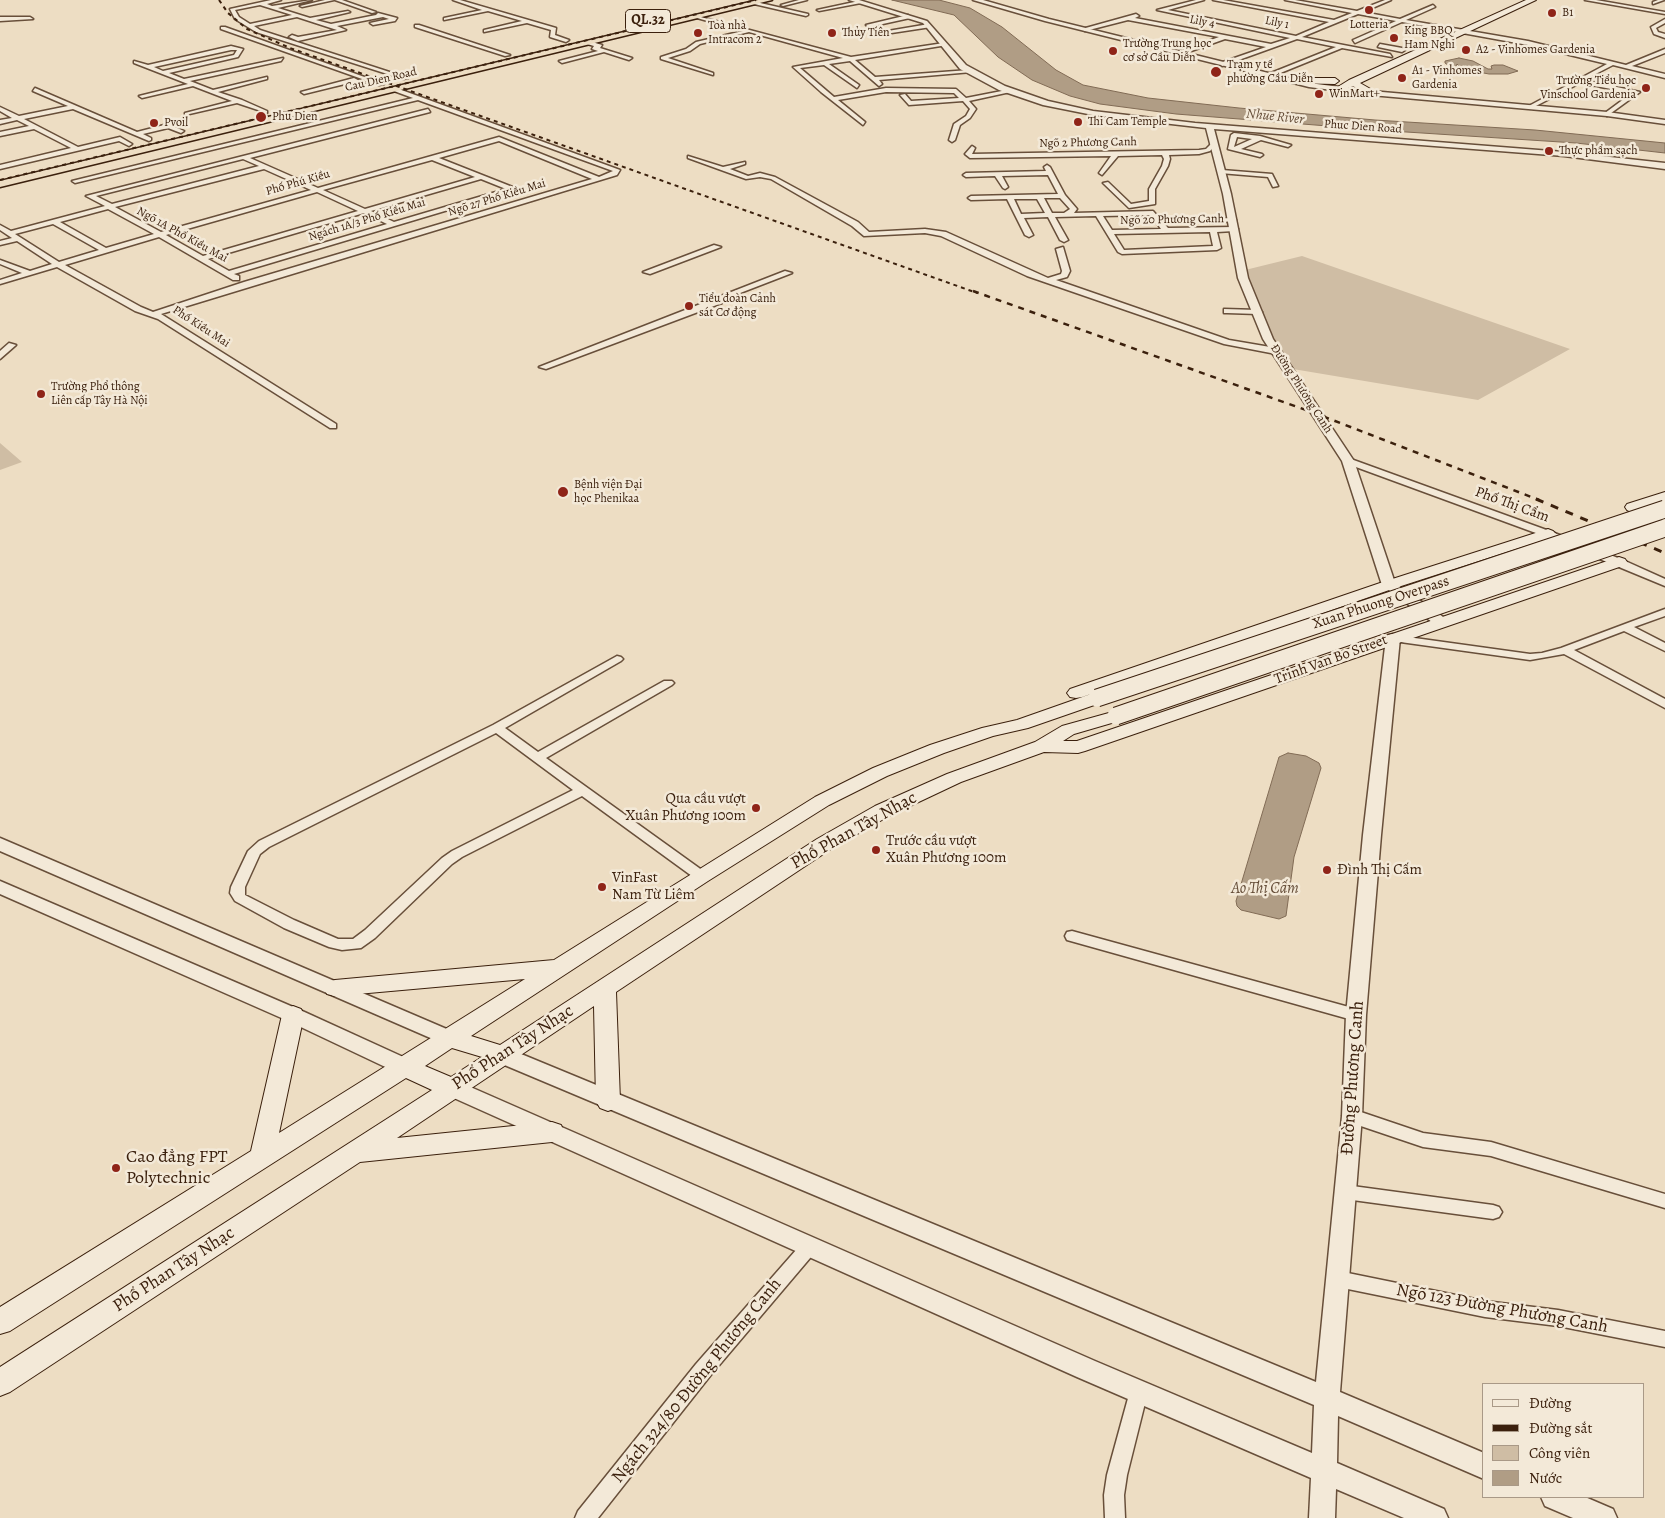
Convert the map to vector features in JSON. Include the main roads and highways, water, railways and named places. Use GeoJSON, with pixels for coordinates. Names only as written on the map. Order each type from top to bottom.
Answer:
{"type":"FeatureCollection","features":[{"type":"Feature","properties":{"kind":"highway","name":"Cau Dien Road"},"geometry":{"type":"LineString","coordinates":[[0,184],[406,82],[453,67],[736,0]]}},
{"type":"Feature","properties":{"kind":"highway","name":"Cau Dien Road"},"geometry":{"type":"LineString","coordinates":[[406,82],[467,72],[768,0]]}},
{"type":"Feature","properties":{"kind":"highway"},"geometry":{"type":"LineString","coordinates":[[563,41],[575,46]]}},
{"type":"Feature","properties":{"kind":"highway"},"geometry":{"type":"LineString","coordinates":[[453,67],[467,72]]}},
{"type":"Feature","properties":{"kind":"highway","name":"Cau Dien Road"},"geometry":{"type":"LineString","coordinates":[[0,174],[82,152],[129,144],[381,84],[394,85]]}},
{"type":"Feature","properties":{"kind":"main road"},"geometry":{"type":"LineString","coordinates":[[1373,63],[1515,0]]}},
{"type":"Feature","properties":{"kind":"main road"},"geometry":{"type":"LineString","coordinates":[[1322,88],[1352,82],[1532,0]]}},
{"type":"Feature","properties":{"kind":"main road"},"geometry":{"type":"LineString","coordinates":[[1291,81],[1336,85],[1360,69]]}},
{"type":"Feature","properties":{"kind":"main road"},"geometry":{"type":"LineString","coordinates":[[1352,82],[1371,93]]}},
{"type":"Feature","properties":{"kind":"main road"},"geometry":{"type":"LineString","coordinates":[[1665,496],[1632,507],[1665,524]]}},
{"type":"Feature","properties":{"kind":"main road","name":"Xuan Phuong Overpass"},"geometry":{"type":"LineString","coordinates":[[1022,724],[1665,509]]}},
{"type":"Feature","properties":{"kind":"main road","name":"Xuan Phuong Overpass"},"geometry":{"type":"LineString","coordinates":[[1042,746],[1068,730],[1116,716],[1665,528]]}},
{"type":"Feature","properties":{"kind":"main road"},"geometry":{"type":"LineString","coordinates":[[0,1322],[822,801],[880,772],[936,749],[988,732],[1022,724],[1037,708],[1144,668],[1389,585],[1548,534]]}},
{"type":"Feature","properties":{"kind":"main road","name":"Trinh Van Bo Street"},"geometry":{"type":"LineString","coordinates":[[1042,746],[1078,747],[1619,562]]}},
{"type":"Feature","properties":{"kind":"main road","name":"Phố Phan Tây Nhạc"},"geometry":{"type":"LineString","coordinates":[[0,1383],[356,1152],[824,844],[882,811],[954,778],[1042,746]]}},
{"type":"Feature","properties":{"kind":"main road"},"geometry":{"type":"LineString","coordinates":[[335,988],[560,967]]}},
{"type":"Feature","properties":{"kind":"main road"},"geometry":{"type":"LineString","coordinates":[[605,988],[608,1101]]}},
{"type":"Feature","properties":{"kind":"main road"},"geometry":{"type":"LineString","coordinates":[[262,1157],[293,1015]]}},
{"type":"Feature","properties":{"kind":"main road"},"geometry":{"type":"LineString","coordinates":[[449,1038],[502,1056]]}},
{"type":"Feature","properties":{"kind":"main road"},"geometry":{"type":"LineString","coordinates":[[405,1067],[452,1088]]}},
{"type":"Feature","properties":{"kind":"main road"},"geometry":{"type":"LineString","coordinates":[[356,1152],[552,1132]]}},
{"type":"Feature","properties":{"kind":"water","name":"Nhue River"},"geometry":{"type":"Polygon","coordinates":[[[892,0],[939,0],[970,8],[1002,27],[1056,70],[1083,85],[1148,98],[1375,120],[1535,130],[1665,143],[1665,153],[1576,143],[1176,114],[1100,104],[1070,96],[1032,80],[998,57],[954,15],[892,0]]]}},
{"type":"Feature","properties":{"kind":"water"},"geometry":{"type":"Polygon","coordinates":[[[1459,58],[1473,61],[1488,69],[1492,69],[1491,66],[1494,65],[1503,65],[1518,71],[1508,74],[1489,74],[1462,69],[1455,70],[1445,63],[1445,61],[1459,58]]]}},
{"type":"Feature","properties":{"kind":"water","name":"Ao Thị Cấm"},"geometry":{"type":"Polygon","coordinates":[[[1288,753],[1306,756],[1319,763],[1321,768],[1294,857],[1286,916],[1279,919],[1241,910],[1237,906],[1236,901],[1279,757],[1288,753]]]}},
{"type":"Feature","properties":{"kind":"railway"},"geometry":{"type":"LineString","coordinates":[[219,0],[228,13],[247,29],[290,48],[396,86]]}},
{"type":"Feature","properties":{"kind":"railway"},"geometry":{"type":"LineString","coordinates":[[396,86],[756,0]]}},
{"type":"Feature","properties":{"kind":"railway"},"geometry":{"type":"LineString","coordinates":[[0,180],[396,86]]}},
{"type":"Feature","properties":{"kind":"railway"},"geometry":{"type":"LineString","coordinates":[[396,86],[977,293]]}},
{"type":"Feature","properties":{"kind":"railway"},"geometry":{"type":"LineString","coordinates":[[973,291],[1317,414],[1539,500]]}},
{"type":"Feature","properties":{"kind":"railway"},"geometry":{"type":"LineString","coordinates":[[1536,499],[1665,553]]}},
{"type":"Feature","properties":{"kind":"place","name":"Lotteria"},"geometry":{"type":"Point","coordinates":[1369,10]}},
{"type":"Feature","properties":{"kind":"place","name":"B1"},"geometry":{"type":"Point","coordinates":[1552,13]}},
{"type":"Feature","properties":{"kind":"place","name":"Toà nhà Intracom 2"},"geometry":{"type":"Point","coordinates":[698,33]}},
{"type":"Feature","properties":{"kind":"place","name":"Thủy Tiên"},"geometry":{"type":"Point","coordinates":[832,33]}},
{"type":"Feature","properties":{"kind":"place","name":"King BBQ Ham Nghi"},"geometry":{"type":"Point","coordinates":[1394,38]}},
{"type":"Feature","properties":{"kind":"place","name":"A2 - Vinhomes Gardenia"},"geometry":{"type":"Point","coordinates":[1466,50]}},
{"type":"Feature","properties":{"kind":"place","name":"Trường Trung học cơ sở Cầu Diễn"},"geometry":{"type":"Point","coordinates":[1113,51]}},
{"type":"Feature","properties":{"kind":"place","name":"Trạm y tế phường Cầu Diễn"},"geometry":{"type":"Point","coordinates":[1216,72]}},
{"type":"Feature","properties":{"kind":"place","name":"A1 - Vinhomes Gardenia"},"geometry":{"type":"Point","coordinates":[1402,78]}},
{"type":"Feature","properties":{"kind":"place","name":"Trường Tiểu học Vinschool Gardenia"},"geometry":{"type":"Point","coordinates":[1646,88]}},
{"type":"Feature","properties":{"kind":"place","name":"WinMart+"},"geometry":{"type":"Point","coordinates":[1319,94]}},
{"type":"Feature","properties":{"kind":"place","name":"Phu Dien"},"geometry":{"type":"Point","coordinates":[261,117]}},
{"type":"Feature","properties":{"kind":"place","name":"Thi Cam Temple"},"geometry":{"type":"Point","coordinates":[1078,122]}},
{"type":"Feature","properties":{"kind":"place","name":"Pvoil"},"geometry":{"type":"Point","coordinates":[154,123]}},
{"type":"Feature","properties":{"kind":"place","name":"Thực phẩm sạch"},"geometry":{"type":"Point","coordinates":[1549,151]}},
{"type":"Feature","properties":{"kind":"place","name":"Tiểu đoàn Cảnh sát Cơ động"},"geometry":{"type":"Point","coordinates":[689,306]}},
{"type":"Feature","properties":{"kind":"place","name":"Trường Phổ thông Liên cấp Tây Hà Nội"},"geometry":{"type":"Point","coordinates":[41,394]}},
{"type":"Feature","properties":{"kind":"place","name":"Bệnh viện Đại học Phenikaa"},"geometry":{"type":"Point","coordinates":[563,492]}},
{"type":"Feature","properties":{"kind":"place","name":"Qua cầu vượt Xuân Phương 100m"},"geometry":{"type":"Point","coordinates":[756,808]}},
{"type":"Feature","properties":{"kind":"place","name":"Trước cầu vượt Xuân Phương 100m"},"geometry":{"type":"Point","coordinates":[876,850]}},
{"type":"Feature","properties":{"kind":"place","name":"Đình Thị Cấm"},"geometry":{"type":"Point","coordinates":[1327,870]}},
{"type":"Feature","properties":{"kind":"place","name":"VinFast Nam Từ Liêm"},"geometry":{"type":"Point","coordinates":[602,887]}},
{"type":"Feature","properties":{"kind":"place","name":"Cao đẳng FPT Polytechnic"},"geometry":{"type":"Point","coordinates":[116,1168]}}]}
